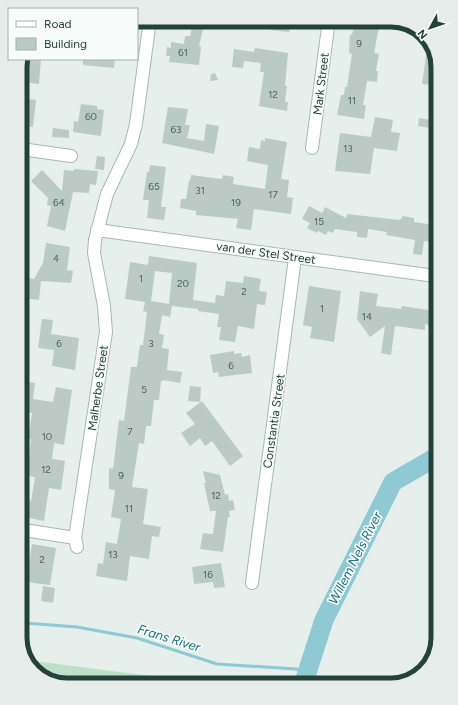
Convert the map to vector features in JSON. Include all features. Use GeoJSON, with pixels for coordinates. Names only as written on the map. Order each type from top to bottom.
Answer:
{"type":"FeatureCollection","features":[{"type":"Feature","properties":{"kind":"street","name":"Malherbe Street"},"geometry":{"type":"LineString","coordinates":[[27,531],[76,542],[106,332],[104,306],[94,253],[97,230],[107,194],[133,137],[149,27]]}},
{"type":"Feature","properties":{"kind":"street","name":"Mark Street"},"geometry":{"type":"LineString","coordinates":[[312,148],[328,27]]}},
{"type":"Feature","properties":{"kind":"street"},"geometry":{"type":"LineString","coordinates":[[27,149],[71,156]]}},
{"type":"Feature","properties":{"kind":"street","name":"van der Stel Street"},"geometry":{"type":"LineString","coordinates":[[97,230],[431,275]]}},
{"type":"Feature","properties":{"kind":"street","name":"Constantia Street"},"geometry":{"type":"LineString","coordinates":[[252,583],[295,258]]}},
{"type":"Feature","properties":{"kind":"green space"},"geometry":{"type":"Polygon","coordinates":[[[35,661],[151,676],[150,678],[65,678],[50,674],[41,668],[35,661]]]}},
{"type":"Feature","properties":{"kind":"building"},"geometry":{"type":"Polygon","coordinates":[[[192,27],[203,27],[199,46],[201,47],[199,65],[169,62],[170,56],[166,56],[167,47],[171,48],[171,42],[184,44],[185,36],[190,36],[192,27]]]}},
{"type":"Feature","properties":{"kind":"building"},"geometry":{"type":"Polygon","coordinates":[[[272,27],[290,27],[289,32],[271,30],[272,27]]]}},
{"type":"Feature","properties":{"kind":"building"},"geometry":{"type":"Polygon","coordinates":[[[354,27],[379,27],[374,53],[379,54],[376,71],[378,71],[377,82],[367,81],[363,105],[366,105],[364,119],[337,115],[341,95],[344,95],[345,87],[347,87],[352,54],[349,53],[350,34],[352,35],[354,27]]]}},
{"type":"Feature","properties":{"kind":"building"},"geometry":{"type":"Polygon","coordinates":[[[381,27],[393,27],[407,30],[381,28],[381,27]]]}},
{"type":"Feature","properties":{"kind":"building"},"geometry":{"type":"Polygon","coordinates":[[[255,48],[288,53],[285,86],[287,86],[285,102],[288,102],[287,111],[259,106],[264,72],[260,72],[261,63],[244,61],[243,68],[232,67],[234,49],[254,52],[255,48]]]}},
{"type":"Feature","properties":{"kind":"building"},"geometry":{"type":"Polygon","coordinates":[[[427,50],[431,67],[431,85],[422,84],[427,50]]]}},
{"type":"Feature","properties":{"kind":"building"},"geometry":{"type":"Polygon","coordinates":[[[28,60],[41,60],[39,84],[27,83],[28,60]]]}},
{"type":"Feature","properties":{"kind":"building"},"geometry":{"type":"Polygon","coordinates":[[[83,60],[115,60],[114,68],[83,65],[83,60]]]}},
{"type":"Feature","properties":{"kind":"building"},"geometry":{"type":"Polygon","coordinates":[[[215,73],[218,80],[210,81],[211,74],[215,73]]]}},
{"type":"Feature","properties":{"kind":"building"},"geometry":{"type":"Polygon","coordinates":[[[27,99],[36,100],[33,127],[27,126],[27,99]]]}},
{"type":"Feature","properties":{"kind":"building"},"geometry":{"type":"Polygon","coordinates":[[[81,104],[97,106],[97,109],[104,110],[101,136],[73,132],[74,121],[78,122],[81,104]]]}},
{"type":"Feature","properties":{"kind":"building"},"geometry":{"type":"Polygon","coordinates":[[[168,107],[188,109],[185,125],[190,125],[187,138],[204,141],[206,124],[219,126],[214,154],[162,143],[168,107]]]}},
{"type":"Feature","properties":{"kind":"building"},"geometry":{"type":"Polygon","coordinates":[[[375,117],[393,120],[391,132],[400,133],[397,151],[374,148],[370,174],[335,171],[340,133],[371,137],[375,117]]]}},
{"type":"Feature","properties":{"kind":"building"},"geometry":{"type":"Polygon","coordinates":[[[419,118],[430,120],[429,128],[418,126],[419,118]]]}},
{"type":"Feature","properties":{"kind":"building"},"geometry":{"type":"Polygon","coordinates":[[[53,128],[69,130],[69,138],[52,137],[53,128]]]}},
{"type":"Feature","properties":{"kind":"building"},"geometry":{"type":"Polygon","coordinates":[[[265,138],[287,142],[281,179],[289,180],[287,197],[293,198],[291,214],[254,209],[251,230],[236,228],[238,219],[196,215],[196,211],[180,208],[181,199],[186,199],[191,175],[222,179],[223,175],[234,177],[233,184],[265,189],[268,165],[247,161],[249,147],[260,149],[261,140],[265,141],[265,138]]]}},
{"type":"Feature","properties":{"kind":"building"},"geometry":{"type":"Polygon","coordinates":[[[97,156],[105,157],[104,170],[95,169],[97,156]]]}},
{"type":"Feature","properties":{"kind":"building"},"geometry":{"type":"Polygon","coordinates":[[[150,165],[166,167],[161,207],[166,207],[164,220],[147,218],[149,200],[143,200],[147,172],[149,172],[150,165]]]}},
{"type":"Feature","properties":{"kind":"building"},"geometry":{"type":"Polygon","coordinates":[[[74,169],[98,171],[96,185],[90,184],[89,193],[73,192],[65,231],[47,226],[51,206],[47,205],[48,198],[31,181],[42,170],[62,191],[64,170],[74,171],[74,169]]]}},
{"type":"Feature","properties":{"kind":"building"},"geometry":{"type":"Polygon","coordinates":[[[309,206],[322,213],[325,207],[346,218],[347,214],[400,220],[403,216],[414,218],[414,222],[431,225],[431,242],[424,241],[422,255],[413,254],[415,240],[386,235],[387,232],[368,229],[367,238],[357,237],[357,232],[335,229],[333,233],[328,231],[326,235],[318,231],[317,233],[307,228],[310,223],[302,219],[309,206]]]}},
{"type":"Feature","properties":{"kind":"building"},"geometry":{"type":"Polygon","coordinates":[[[46,243],[70,247],[67,270],[73,271],[71,283],[41,281],[39,300],[27,298],[27,278],[34,279],[43,263],[46,243]]]}},
{"type":"Feature","properties":{"kind":"building"},"geometry":{"type":"Polygon","coordinates":[[[149,256],[197,263],[193,300],[215,303],[216,295],[224,296],[226,281],[243,283],[244,276],[261,279],[259,291],[267,292],[265,305],[257,304],[254,329],[238,326],[235,342],[219,340],[221,327],[217,327],[219,314],[198,311],[198,309],[172,306],[170,317],[162,315],[159,334],[164,335],[162,348],[169,349],[167,370],[182,372],[180,383],[163,380],[161,381],[159,400],[154,400],[151,426],[146,426],[144,444],[139,443],[132,487],[148,489],[143,524],[161,527],[159,537],[152,536],[149,559],[130,556],[127,581],[96,576],[98,563],[103,564],[106,542],[117,544],[121,519],[111,517],[115,490],[109,489],[109,468],[113,469],[119,420],[124,421],[131,367],[137,367],[140,345],[143,345],[147,312],[143,311],[145,302],[125,299],[130,262],[148,265],[149,256]],[[155,271],[151,301],[169,304],[172,273],[155,271]]]}},
{"type":"Feature","properties":{"kind":"building"},"geometry":{"type":"Polygon","coordinates":[[[309,286],[341,291],[334,342],[310,338],[312,327],[303,325],[309,286]]]}},
{"type":"Feature","properties":{"kind":"building"},"geometry":{"type":"Polygon","coordinates":[[[360,291],[378,294],[376,306],[401,309],[402,306],[431,310],[431,325],[425,324],[425,330],[395,326],[391,355],[381,353],[385,326],[370,337],[357,319],[360,291]]]}},
{"type":"Feature","properties":{"kind":"building"},"geometry":{"type":"Polygon","coordinates":[[[42,319],[53,320],[51,334],[79,338],[75,370],[52,366],[54,350],[38,348],[42,319]]]}},
{"type":"Feature","properties":{"kind":"building"},"geometry":{"type":"Polygon","coordinates":[[[234,351],[234,354],[241,353],[242,357],[250,355],[252,373],[219,377],[218,372],[213,373],[210,355],[234,351]]]}},
{"type":"Feature","properties":{"kind":"building"},"geometry":{"type":"Polygon","coordinates":[[[27,382],[35,383],[33,399],[53,402],[56,387],[72,390],[64,445],[54,443],[52,459],[65,461],[61,490],[49,488],[44,521],[27,518],[27,500],[31,501],[35,477],[27,476],[31,439],[28,439],[32,413],[27,412],[27,382]]]}},
{"type":"Feature","properties":{"kind":"building"},"geometry":{"type":"Polygon","coordinates":[[[190,386],[201,387],[200,402],[188,401],[190,386]]]}},
{"type":"Feature","properties":{"kind":"building"},"geometry":{"type":"Polygon","coordinates":[[[202,401],[243,456],[230,466],[212,441],[205,446],[200,438],[190,446],[181,433],[195,424],[186,413],[202,401]]]}},
{"type":"Feature","properties":{"kind":"building"},"geometry":{"type":"Polygon","coordinates":[[[203,471],[220,475],[225,495],[228,494],[229,501],[233,500],[235,510],[229,511],[230,517],[228,517],[223,552],[200,549],[203,533],[213,534],[216,511],[210,511],[203,471]]]}},
{"type":"Feature","properties":{"kind":"building"},"geometry":{"type":"Polygon","coordinates":[[[32,544],[56,548],[50,585],[27,582],[32,544]]]}},
{"type":"Feature","properties":{"kind":"building"},"geometry":{"type":"Polygon","coordinates":[[[221,563],[225,587],[214,588],[213,582],[194,584],[192,567],[221,563]]]}},
{"type":"Feature","properties":{"kind":"building"},"geometry":{"type":"Polygon","coordinates":[[[43,586],[55,588],[53,603],[41,601],[43,586]]]}},
{"type":"Feature","properties":{"kind":"waterway","name":"Willem Nels River"},"geometry":{"type":"LineString","coordinates":[[305,678],[324,620],[393,482],[431,460]]}},
{"type":"Feature","properties":{"kind":"waterway","name":"Frans River"},"geometry":{"type":"LineString","coordinates":[[27,623],[77,627],[137,638],[217,664],[296,669],[307,672]]}}]}
